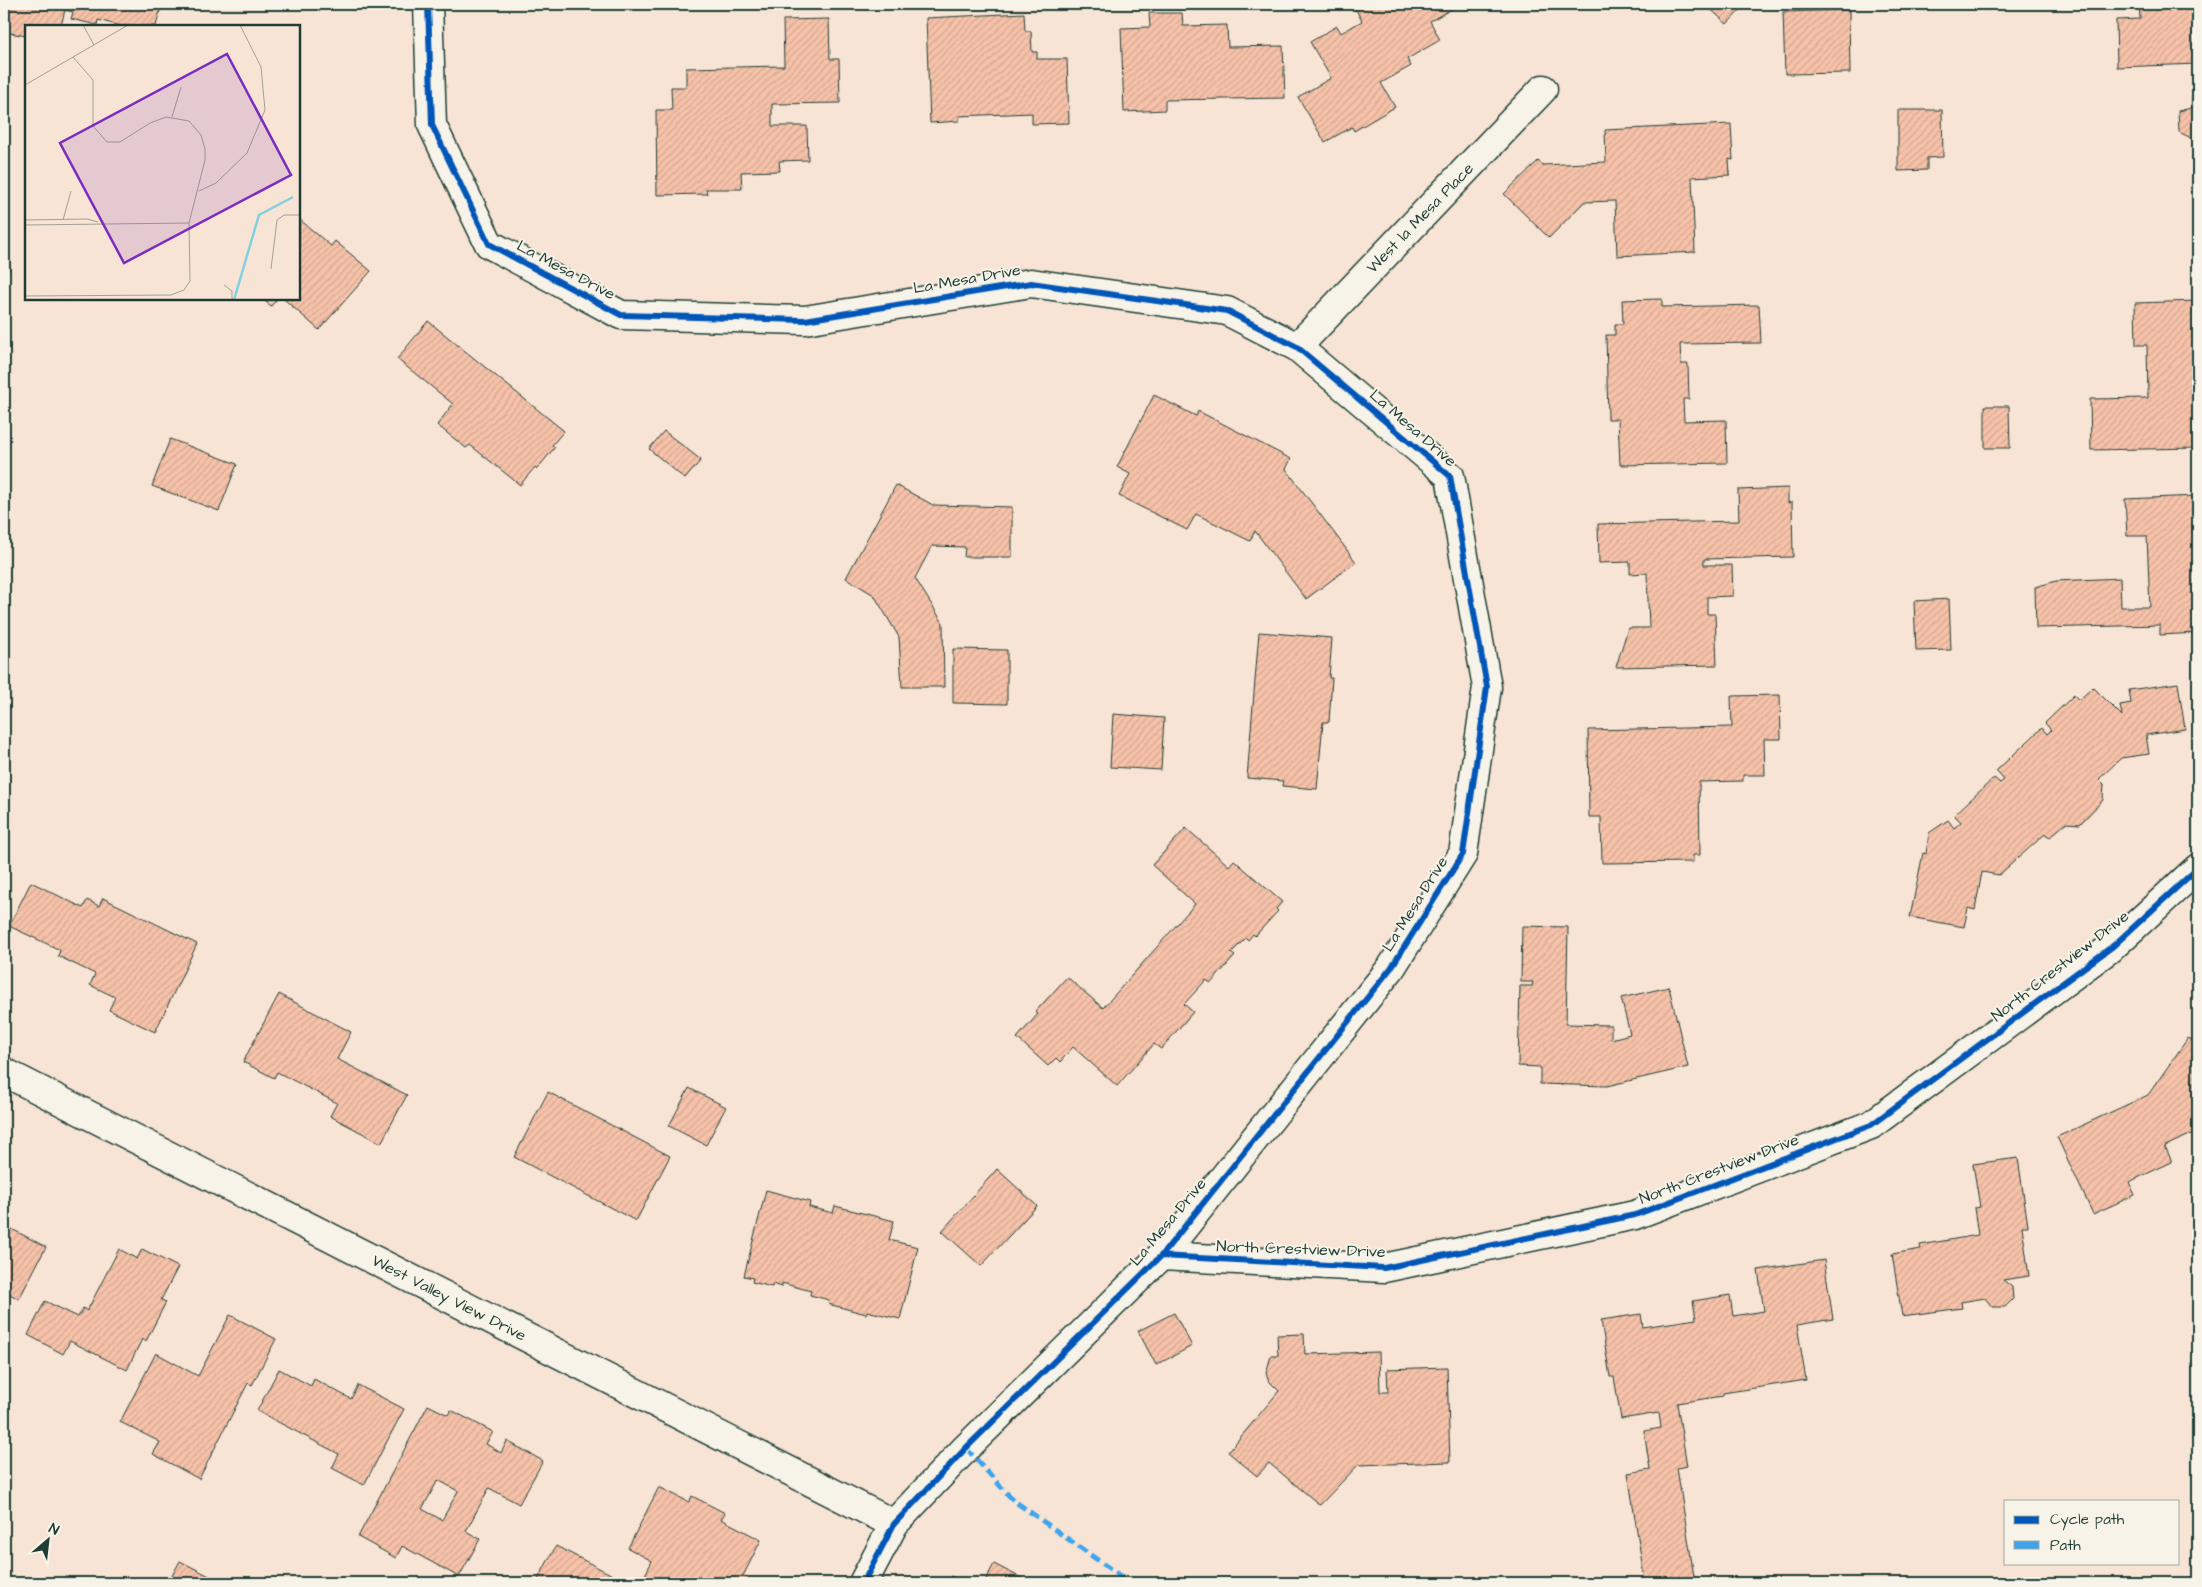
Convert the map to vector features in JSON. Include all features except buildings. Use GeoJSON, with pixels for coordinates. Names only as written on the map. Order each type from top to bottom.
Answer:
{"type":"FeatureCollection","features":[{"type":"Feature","properties":{"kind":"street","name":"La Mesa Drive"},"geometry":{"type":"LineString","coordinates":[[428,4],[432,125],[489,244],[621,315],[805,320],[1031,282],[1227,310],[1297,348],[1450,476],[1487,687],[1463,854],[1391,968],[1161,1256],[966,1448],[894,1524],[863,1583]]}},
{"type":"Feature","properties":{"kind":"street","name":"West la Mesa Place"},"geometry":{"type":"LineString","coordinates":[[1297,348],[1543,89]]}},
{"type":"Feature","properties":{"kind":"street","name":"North Crestview Drive"},"geometry":{"type":"LineString","coordinates":[[1161,1256],[1384,1268],[1635,1215],[1871,1125],[2113,946],[2198,868]]}},
{"type":"Feature","properties":{"kind":"street","name":"West Valley View Drive"},"geometry":{"type":"LineString","coordinates":[[4,1072],[894,1524]]}},
{"type":"Feature","properties":{"kind":"marked path"},"geometry":{"type":"LineString","coordinates":[[966,1448],[1013,1500],[1130,1583]]}},
{"type":"Feature","properties":{"kind":"cycle path"},"geometry":{"type":"LineString","coordinates":[[428,4],[432,125],[489,244],[621,315],[805,320],[1031,283],[1227,311],[1297,347],[1450,476],[1487,687],[1463,854],[1391,968],[1161,1256],[966,1448],[894,1524],[863,1583]]}},
{"type":"Feature","properties":{"kind":"cycle path"},"geometry":{"type":"LineString","coordinates":[[1161,1256],[1384,1268],[1635,1215],[1871,1125],[2113,946],[2198,868]]}}]}
